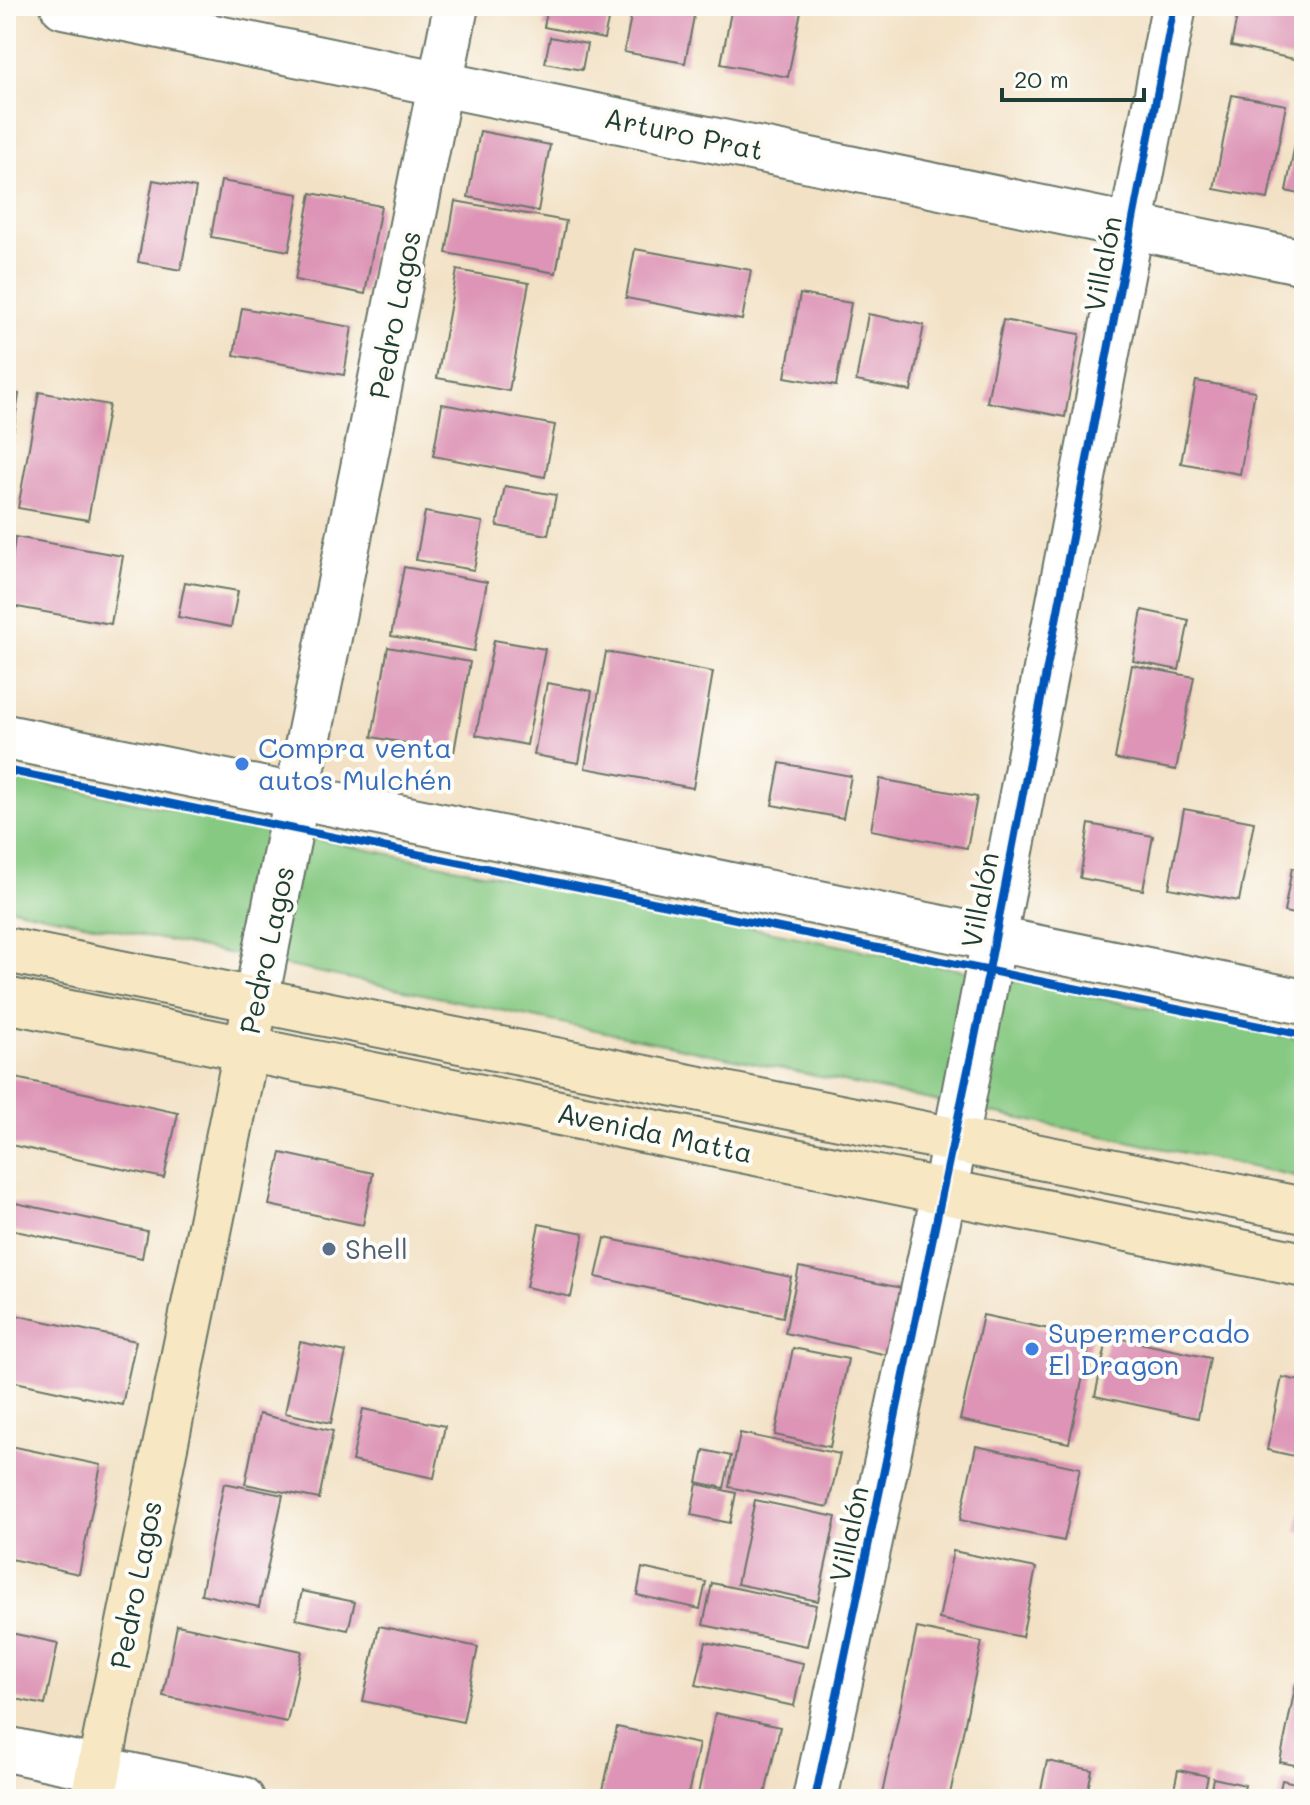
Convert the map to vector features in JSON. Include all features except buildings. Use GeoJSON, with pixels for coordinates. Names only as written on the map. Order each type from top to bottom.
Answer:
{"type":"FeatureCollection","features":[{"type":"Feature","properties":{"kind":"main road","name":"Avenida Matta"},"geometry":{"type":"LineString","coordinates":[[6,950],[1304,1210]]}},
{"type":"Feature","properties":{"kind":"main road","name":"Avenida Matta"},"geometry":{"type":"LineString","coordinates":[[6,1000],[1304,1265]]}},
{"type":"Feature","properties":{"kind":"main road","name":"Pedro Lagos"},"geometry":{"type":"LineString","coordinates":[[96,1784],[256,1000]]}},
{"type":"Feature","properties":{"kind":"street","name":"Arturo Prat"},"geometry":{"type":"LineString","coordinates":[[63,6],[1304,262]]}},
{"type":"Feature","properties":{"kind":"street","name":"Pedro Lagos"},"geometry":{"type":"LineString","coordinates":[[256,1000],[456,6]]}},
{"type":"Feature","properties":{"kind":"street","name":"Villalón"},"geometry":{"type":"LineString","coordinates":[[815,1799],[955,1141],[1174,6]]}},
{"type":"Feature","properties":{"kind":"street"},"geometry":{"type":"LineString","coordinates":[[6,737],[1304,1002]]}},
{"type":"Feature","properties":{"kind":"street"},"geometry":{"type":"LineString","coordinates":[[6,1749],[96,1784],[242,1799]]}},
{"type":"Feature","properties":{"kind":"green space"},"geometry":{"type":"Polygon","coordinates":[[[6,776],[1304,1040],[1304,1178],[6,907],[6,776]]]}},
{"type":"Feature","properties":{"kind":"cycle path"},"geometry":{"type":"LineString","coordinates":[[815,1799],[989,970],[1174,6]]}},
{"type":"Feature","properties":{"kind":"cycle path"},"geometry":{"type":"LineString","coordinates":[[6,770],[1304,1035]]}},
{"type":"Feature","properties":{"kind":"place","name":"Compra venta autos Mulchén"},"geometry":{"type":"Point","coordinates":[242,764]}},
{"type":"Feature","properties":{"kind":"place","name":"Shell"},"geometry":{"type":"Point","coordinates":[329,1249]}},
{"type":"Feature","properties":{"kind":"place","name":"Supermercado El Dragon"},"geometry":{"type":"Point","coordinates":[1032,1349]}}]}
